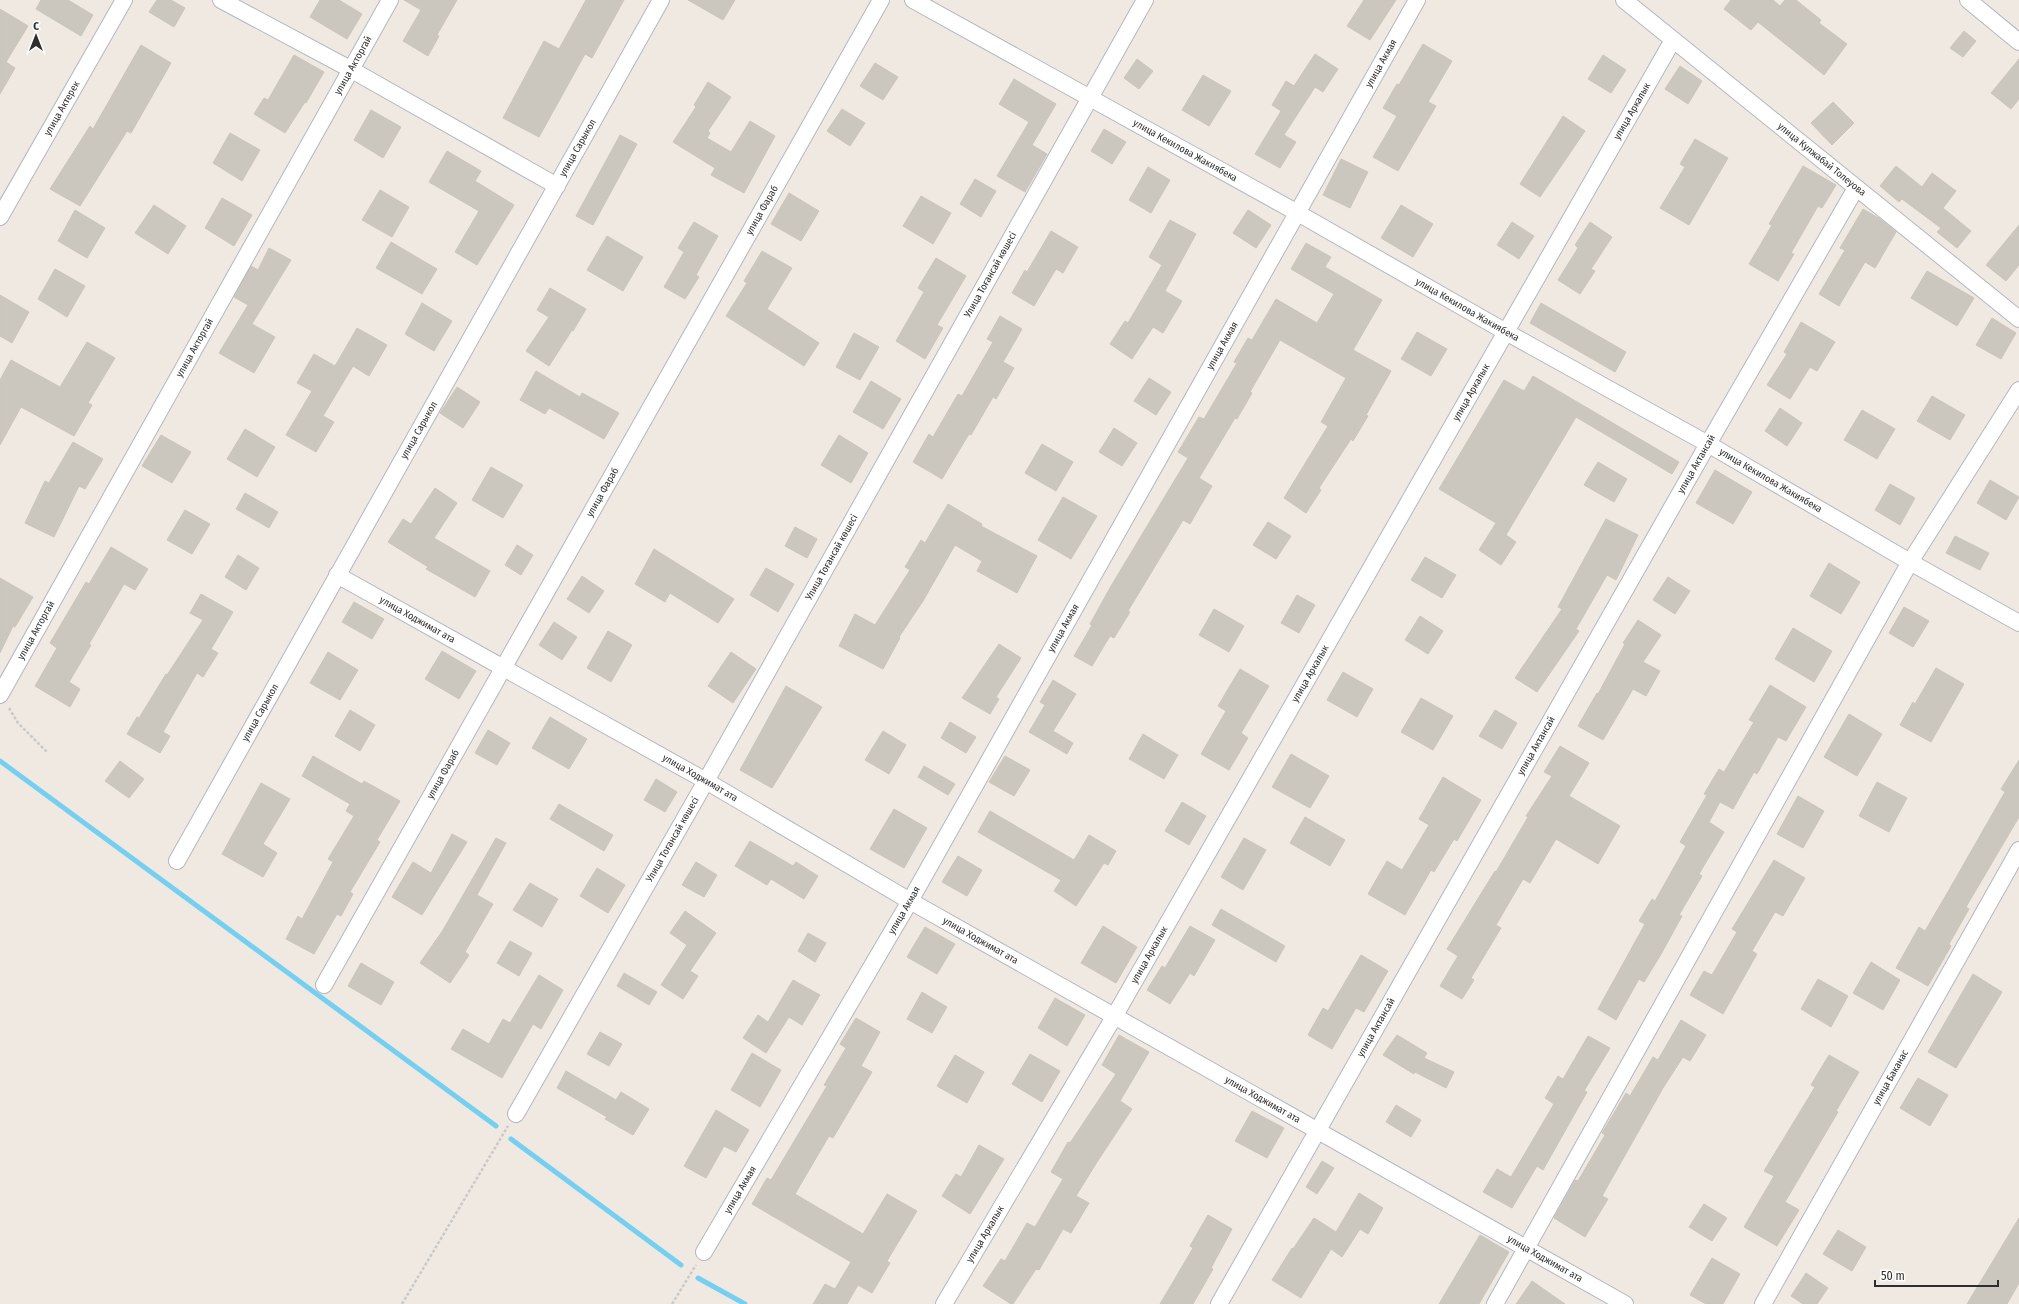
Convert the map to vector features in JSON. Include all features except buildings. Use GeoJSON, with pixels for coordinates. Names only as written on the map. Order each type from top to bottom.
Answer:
{"type":"FeatureCollection","features":[{"type":"Feature","properties":{"kind":"street","name":"улица Актерек"},"geometry":{"type":"LineString","coordinates":[[0,217],[124,0]]}},
{"type":"Feature","properties":{"kind":"street"},"geometry":{"type":"LineString","coordinates":[[220,0],[350,69],[557,186]]}},
{"type":"Feature","properties":{"kind":"street","name":"улица Акторгай"},"geometry":{"type":"LineString","coordinates":[[4,701],[350,69],[390,0]]}},
{"type":"Feature","properties":{"kind":"street","name":"улица Сарыкол"},"geometry":{"type":"LineString","coordinates":[[177,860],[662,0]]}},
{"type":"Feature","properties":{"kind":"street","name":"улица Фараб"},"geometry":{"type":"LineString","coordinates":[[324,985],[881,0]]}},
{"type":"Feature","properties":{"kind":"street","name":"улица Кекилова Жакиябека"},"geometry":{"type":"LineString","coordinates":[[913,0],[1296,212],[1506,332],[1708,444],[1910,562],[2019,623]]}},
{"type":"Feature","properties":{"kind":"street","name":"Улица Тоғансай көшесі"},"geometry":{"type":"LineString","coordinates":[[516,1114],[706,782],[1091,99],[1145,0]]}},
{"type":"Feature","properties":{"kind":"street","name":"улица Акмая"},"geometry":{"type":"LineString","coordinates":[[704,1252],[910,901],[1296,212],[1417,0]]}},
{"type":"Feature","properties":{"kind":"street","name":"улица Кулжабай Толеуова"},"geometry":{"type":"LineString","coordinates":[[1624,0],[2019,319]]}},
{"type":"Feature","properties":{"kind":"street"},"geometry":{"type":"LineString","coordinates":[[1968,0],[2019,42]]}},
{"type":"Feature","properties":{"kind":"street","name":"улица Аркалык"},"geometry":{"type":"LineString","coordinates":[[944,1304],[1114,1017],[1673,40]]}},
{"type":"Feature","properties":{"kind":"street","name":"улица Актансай"},"geometry":{"type":"LineString","coordinates":[[1219,1304],[1708,444],[1856,188]]}},
{"type":"Feature","properties":{"kind":"street"},"geometry":{"type":"LineString","coordinates":[[1495,1304],[1910,562],[2019,390]]}},
{"type":"Feature","properties":{"kind":"street","name":"улица Ходжимат ата"},"geometry":{"type":"LineString","coordinates":[[337,575],[706,782],[910,901],[1114,1017],[1625,1304]]}},
{"type":"Feature","properties":{"kind":"street","name":"улица Баканас"},"geometry":{"type":"LineString","coordinates":[[1763,1304],[2019,850]]}},
{"type":"Feature","properties":{"kind":"path"},"geometry":{"type":"LineString","coordinates":[[4,701],[18,723],[48,753]]}},
{"type":"Feature","properties":{"kind":"path"},"geometry":{"type":"LineString","coordinates":[[402,1304],[516,1114]]}},
{"type":"Feature","properties":{"kind":"path"},"geometry":{"type":"LineString","coordinates":[[672,1304],[704,1252]]}},
{"type":"Feature","properties":{"kind":"waterway"},"geometry":{"type":"LineString","coordinates":[[0,761],[496,1126]]}},
{"type":"Feature","properties":{"kind":"waterway"},"geometry":{"type":"LineString","coordinates":[[511,1139],[681,1265]]}},
{"type":"Feature","properties":{"kind":"waterway"},"geometry":{"type":"LineString","coordinates":[[698,1278],[745,1304]]}}]}
